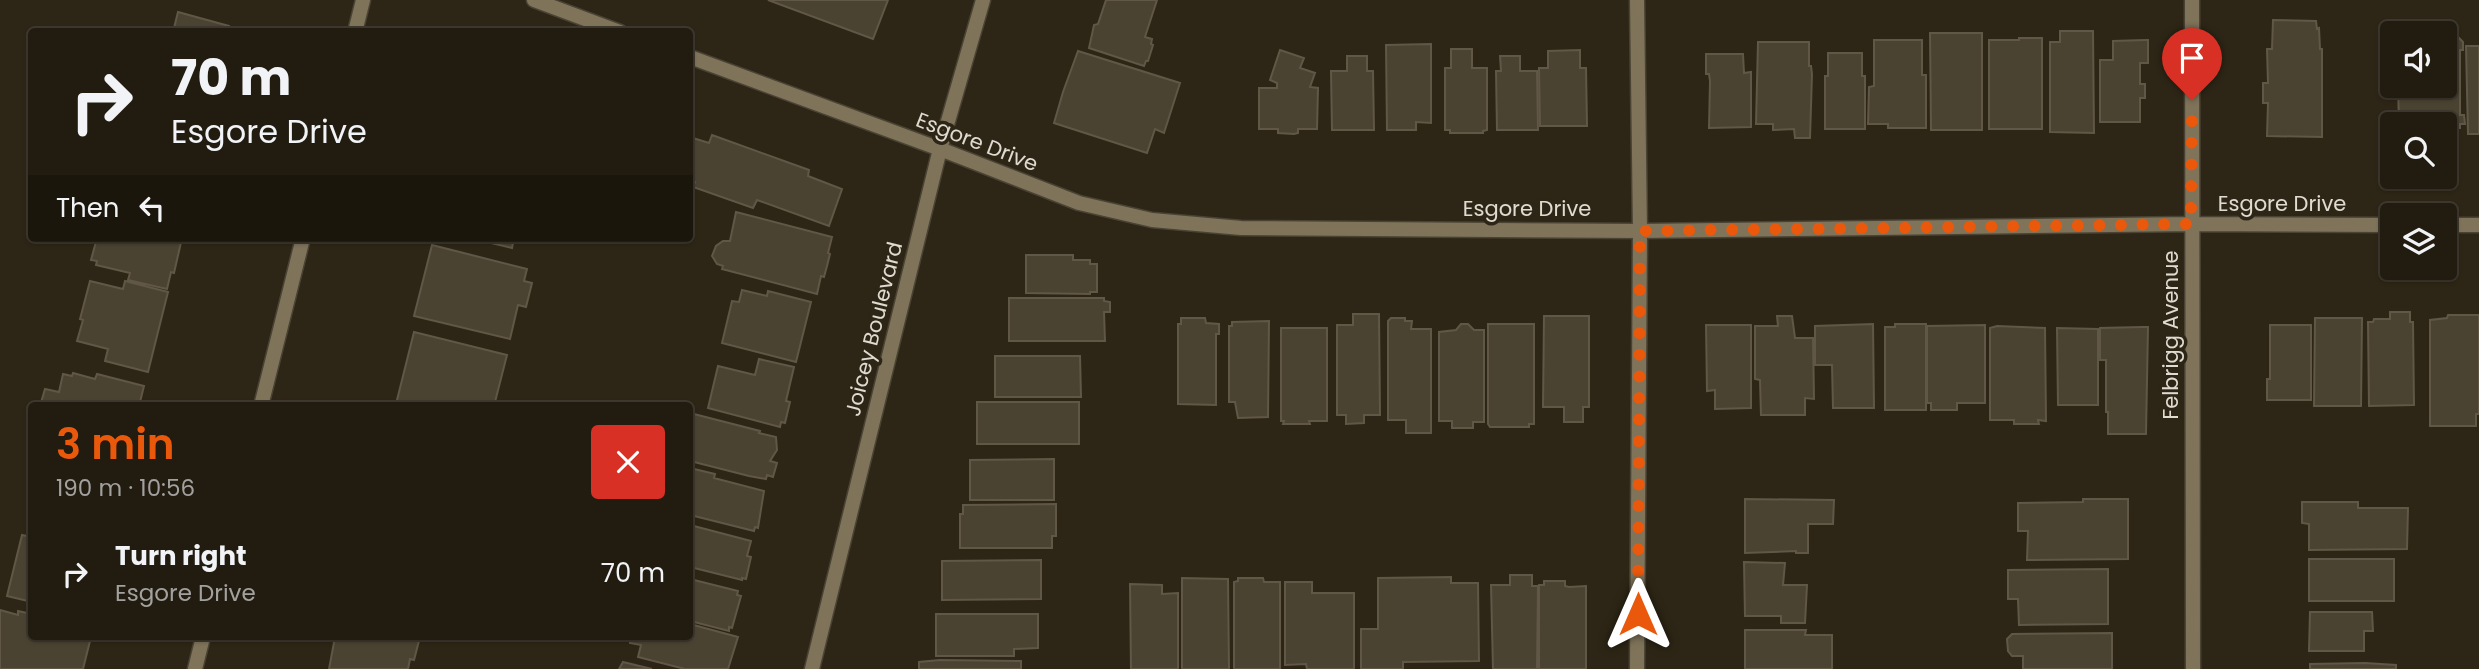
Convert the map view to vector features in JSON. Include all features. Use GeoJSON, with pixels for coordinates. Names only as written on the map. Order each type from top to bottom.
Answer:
{"type":"FeatureCollection","features":[{"type":"Feature","properties":{"kind":"street"},"geometry":{"type":"LineString","coordinates":[[356,28],[363,0]]}},
{"type":"Feature","properties":{"kind":"street"},"geometry":{"type":"LineString","coordinates":[[534,0],[609,28]]}},
{"type":"Feature","properties":{"kind":"street","name":"Joicey Boulevard"},"geometry":{"type":"LineString","coordinates":[[812,669],[940,149],[984,0]]}},
{"type":"Feature","properties":{"kind":"street"},"geometry":{"type":"LineString","coordinates":[[1637,0],[1640,231],[1637,669]]}},
{"type":"Feature","properties":{"kind":"street","name":"Felbrigg Avenue"},"geometry":{"type":"LineString","coordinates":[[2192,0],[2193,669]]}},
{"type":"Feature","properties":{"kind":"street","name":"Esgore Drive"},"geometry":{"type":"LineString","coordinates":[[693,58],[1079,203],[1152,220],[1241,228],[1640,231],[2191,224],[2380,225]]}},
{"type":"Feature","properties":{"kind":"street"},"geometry":{"type":"LineString","coordinates":[[2457,225],[2479,225]]}},
{"type":"Feature","properties":{"kind":"street"},"geometry":{"type":"LineString","coordinates":[[262,402],[302,242]]}},
{"type":"Feature","properties":{"kind":"street"},"geometry":{"type":"LineString","coordinates":[[195,669],[202,640]]}},
{"type":"Feature","properties":{"kind":"building"},"geometry":{"type":"Polygon","coordinates":[[[768,0],[888,0],[873,39],[768,0]]]}},
{"type":"Feature","properties":{"kind":"building"},"geometry":{"type":"Polygon","coordinates":[[[1106,0],[1157,0],[1145,37],[1152,39],[1153,45],[1144,66],[1089,48],[1094,25],[1098,24],[1106,0]]]}},
{"type":"Feature","properties":{"kind":"building"},"geometry":{"type":"Polygon","coordinates":[[[178,12],[229,26],[228,28],[174,28],[178,12]]]}},
{"type":"Feature","properties":{"kind":"building"},"geometry":{"type":"Polygon","coordinates":[[[2273,20],[2316,21],[2317,29],[2319,28],[2322,49],[2322,137],[2267,136],[2268,103],[2263,103],[2263,83],[2268,83],[2267,49],[2272,49],[2273,20]]]}},
{"type":"Feature","properties":{"kind":"building"},"geometry":{"type":"Polygon","coordinates":[[[2060,31],[2093,31],[2094,133],[2050,132],[2050,42],[2060,42],[2060,31]]]}},
{"type":"Feature","properties":{"kind":"building"},"geometry":{"type":"Polygon","coordinates":[[[1930,33],[1982,33],[1982,130],[1931,130],[1930,33]]]}},
{"type":"Feature","properties":{"kind":"building"},"geometry":{"type":"Polygon","coordinates":[[[2457,36],[2463,42],[2463,50],[2460,50],[2460,115],[2464,115],[2465,124],[2460,124],[2460,128],[2457,128],[2457,112],[2399,112],[2398,98],[2457,98],[2457,36]]]}},
{"type":"Feature","properties":{"kind":"building"},"geometry":{"type":"Polygon","coordinates":[[[2042,38],[2042,129],[1989,129],[1989,40],[2042,38]]]}},
{"type":"Feature","properties":{"kind":"building"},"geometry":{"type":"Polygon","coordinates":[[[1874,40],[1922,40],[1922,75],[1926,75],[1926,128],[1888,128],[1888,124],[1868,124],[1869,87],[1874,86],[1874,40]]]}},
{"type":"Feature","properties":{"kind":"building"},"geometry":{"type":"Polygon","coordinates":[[[2148,40],[2148,63],[2140,63],[2140,84],[2145,84],[2145,98],[2140,98],[2140,122],[2100,122],[2100,60],[2113,60],[2113,41],[2148,40]]]}},
{"type":"Feature","properties":{"kind":"building"},"geometry":{"type":"Polygon","coordinates":[[[1758,42],[1809,42],[1809,66],[1812,74],[1810,138],[1795,138],[1794,129],[1773,130],[1773,124],[1756,124],[1758,42]]]}},
{"type":"Feature","properties":{"kind":"building"},"geometry":{"type":"Polygon","coordinates":[[[1431,44],[1431,123],[1416,122],[1416,130],[1387,130],[1386,45],[1431,44]]]}},
{"type":"Feature","properties":{"kind":"building"},"geometry":{"type":"Polygon","coordinates":[[[2466,46],[2479,46],[2479,134],[2468,134],[2466,46]]]}},
{"type":"Feature","properties":{"kind":"building"},"geometry":{"type":"Polygon","coordinates":[[[1451,49],[1472,49],[1472,68],[1487,68],[1487,130],[1483,133],[1450,133],[1450,130],[1445,130],[1445,68],[1451,68],[1451,49]]]}},
{"type":"Feature","properties":{"kind":"building"},"geometry":{"type":"Polygon","coordinates":[[[1280,50],[1304,58],[1300,68],[1315,73],[1310,87],[1318,88],[1317,129],[1298,129],[1298,133],[1294,134],[1278,133],[1278,129],[1259,129],[1259,88],[1277,88],[1277,83],[1270,80],[1280,50]]]}},
{"type":"Feature","properties":{"kind":"building"},"geometry":{"type":"Polygon","coordinates":[[[1580,50],[1580,68],[1586,68],[1587,126],[1540,126],[1539,68],[1548,68],[1548,51],[1580,50]]]}},
{"type":"Feature","properties":{"kind":"building"},"geometry":{"type":"Polygon","coordinates":[[[1078,51],[1180,83],[1164,133],[1155,129],[1147,153],[1054,123],[1078,51]]]}},
{"type":"Feature","properties":{"kind":"building"},"geometry":{"type":"Polygon","coordinates":[[[1828,53],[1862,53],[1865,129],[1825,129],[1828,53]]]}},
{"type":"Feature","properties":{"kind":"building"},"geometry":{"type":"Polygon","coordinates":[[[1706,54],[1743,54],[1744,73],[1751,72],[1751,127],[1709,128],[1710,81],[1709,74],[1706,74],[1706,54]]]}},
{"type":"Feature","properties":{"kind":"building"},"geometry":{"type":"Polygon","coordinates":[[[1347,56],[1367,56],[1367,71],[1373,71],[1374,130],[1332,130],[1331,71],[1347,71],[1347,56]]]}},
{"type":"Feature","properties":{"kind":"building"},"geometry":{"type":"Polygon","coordinates":[[[1500,56],[1520,56],[1520,71],[1537,71],[1538,130],[1497,130],[1496,71],[1501,71],[1500,56]]]}},
{"type":"Feature","properties":{"kind":"building"},"geometry":{"type":"Polygon","coordinates":[[[712,135],[809,170],[808,176],[842,189],[829,226],[757,200],[753,208],[693,187],[693,138],[709,143],[712,135]]]}},
{"type":"Feature","properties":{"kind":"building"},"geometry":{"type":"Polygon","coordinates":[[[736,212],[832,237],[827,266],[824,277],[821,276],[817,294],[722,269],[723,266],[717,264],[712,256],[716,246],[723,241],[730,241],[736,212]]]}},
{"type":"Feature","properties":{"kind":"building"},"geometry":{"type":"Polygon","coordinates":[[[96,242],[181,242],[174,273],[171,272],[167,289],[128,280],[130,273],[96,265],[97,261],[91,260],[96,242]]]}},
{"type":"Feature","properties":{"kind":"building"},"geometry":{"type":"Polygon","coordinates":[[[487,242],[513,242],[512,248],[487,242]]]}},
{"type":"Feature","properties":{"kind":"building"},"geometry":{"type":"Polygon","coordinates":[[[432,245],[527,269],[524,281],[532,283],[526,307],[518,305],[510,339],[414,316],[432,245]]]}},
{"type":"Feature","properties":{"kind":"building"},"geometry":{"type":"Polygon","coordinates":[[[1026,255],[1073,255],[1073,260],[1090,260],[1090,264],[1097,264],[1097,292],[1026,293],[1026,255]]]}},
{"type":"Feature","properties":{"kind":"building"},"geometry":{"type":"Polygon","coordinates":[[[90,281],[123,289],[125,281],[168,292],[148,372],[105,361],[108,349],[77,341],[90,281]]]}},
{"type":"Feature","properties":{"kind":"building"},"geometry":{"type":"Polygon","coordinates":[[[742,290],[767,296],[768,291],[811,302],[796,362],[722,343],[732,301],[739,302],[742,290]]]}},
{"type":"Feature","properties":{"kind":"building"},"geometry":{"type":"Polygon","coordinates":[[[1009,298],[1104,298],[1104,301],[1110,302],[1110,312],[1104,312],[1105,341],[1009,341],[1009,298]]]}},
{"type":"Feature","properties":{"kind":"building"},"geometry":{"type":"Polygon","coordinates":[[[2390,312],[2410,312],[2410,322],[2413,322],[2414,405],[2369,406],[2368,322],[2373,322],[2374,319],[2390,319],[2390,312]]]}},
{"type":"Feature","properties":{"kind":"building"},"geometry":{"type":"Polygon","coordinates":[[[1353,314],[1379,314],[1380,415],[1364,415],[1364,423],[1346,424],[1346,415],[1337,415],[1337,325],[1353,325],[1353,314]]]}},
{"type":"Feature","properties":{"kind":"building"},"geometry":{"type":"Polygon","coordinates":[[[2448,315],[2479,315],[2479,414],[2476,414],[2476,426],[2430,426],[2430,320],[2447,318],[2448,315]]]}},
{"type":"Feature","properties":{"kind":"building"},"geometry":{"type":"Polygon","coordinates":[[[1544,316],[1589,316],[1589,407],[1583,407],[1583,422],[1564,422],[1564,407],[1543,407],[1544,316]]]}},
{"type":"Feature","properties":{"kind":"building"},"geometry":{"type":"Polygon","coordinates":[[[1777,316],[1792,316],[1795,338],[1813,338],[1814,399],[1805,398],[1805,415],[1761,415],[1760,380],[1755,379],[1755,326],[1778,326],[1777,316]]]}},
{"type":"Feature","properties":{"kind":"building"},"geometry":{"type":"Polygon","coordinates":[[[1181,318],[1205,318],[1206,323],[1219,324],[1219,334],[1216,334],[1216,405],[1178,404],[1178,324],[1181,324],[1181,318]]]}},
{"type":"Feature","properties":{"kind":"building"},"geometry":{"type":"Polygon","coordinates":[[[1391,318],[1412,321],[1411,329],[1431,329],[1431,433],[1406,433],[1406,420],[1388,420],[1388,321],[1391,318]]]}},
{"type":"Feature","properties":{"kind":"building"},"geometry":{"type":"Polygon","coordinates":[[[2315,318],[2362,318],[2361,406],[2314,406],[2315,318]]]}},
{"type":"Feature","properties":{"kind":"building"},"geometry":{"type":"Polygon","coordinates":[[[1269,321],[1268,417],[1238,418],[1235,402],[1229,402],[1229,326],[1232,326],[1232,322],[1269,321]]]}},
{"type":"Feature","properties":{"kind":"building"},"geometry":{"type":"Polygon","coordinates":[[[1461,324],[1468,324],[1474,330],[1484,330],[1484,422],[1473,422],[1473,428],[1452,428],[1452,421],[1439,421],[1439,332],[1456,330],[1461,324]]]}},
{"type":"Feature","properties":{"kind":"building"},"geometry":{"type":"Polygon","coordinates":[[[1488,324],[1534,324],[1534,424],[1529,424],[1529,427],[1490,427],[1488,424],[1488,324]]]}},
{"type":"Feature","properties":{"kind":"building"},"geometry":{"type":"Polygon","coordinates":[[[1873,324],[1874,408],[1833,408],[1832,365],[1815,365],[1815,326],[1873,324]]]}},
{"type":"Feature","properties":{"kind":"building"},"geometry":{"type":"Polygon","coordinates":[[[1895,324],[1926,324],[1926,410],[1885,410],[1885,327],[1895,327],[1895,324]]]}},
{"type":"Feature","properties":{"kind":"building"},"geometry":{"type":"Polygon","coordinates":[[[1706,325],[1751,325],[1751,408],[1715,409],[1715,390],[1707,391],[1706,325]]]}},
{"type":"Feature","properties":{"kind":"building"},"geometry":{"type":"Polygon","coordinates":[[[1985,325],[1985,403],[1957,403],[1957,410],[1931,410],[1931,403],[1927,403],[1927,326],[1985,325]]]}},
{"type":"Feature","properties":{"kind":"building"},"geometry":{"type":"Polygon","coordinates":[[[2270,325],[2311,325],[2311,400],[2267,400],[2267,379],[2270,379],[2270,325]]]}},
{"type":"Feature","properties":{"kind":"building"},"geometry":{"type":"Polygon","coordinates":[[[2148,327],[2146,434],[2108,434],[2106,360],[2100,360],[2100,328],[2148,327]]]}},
{"type":"Feature","properties":{"kind":"building"},"geometry":{"type":"Polygon","coordinates":[[[1281,328],[1327,328],[1327,421],[1283,424],[1284,421],[1281,421],[1281,328]]]}},
{"type":"Feature","properties":{"kind":"building"},"geometry":{"type":"Polygon","coordinates":[[[1990,328],[2045,328],[2046,421],[2038,420],[2039,424],[2014,424],[2014,420],[1990,420],[1990,328]]]}},
{"type":"Feature","properties":{"kind":"building"},"geometry":{"type":"Polygon","coordinates":[[[2057,328],[2098,329],[2098,405],[2058,405],[2057,328]]]}},
{"type":"Feature","properties":{"kind":"building"},"geometry":{"type":"Polygon","coordinates":[[[414,332],[507,355],[495,402],[396,402],[414,332]]]}},
{"type":"Feature","properties":{"kind":"building"},"geometry":{"type":"Polygon","coordinates":[[[995,356],[1080,356],[1081,397],[995,397],[995,356]]]}},
{"type":"Feature","properties":{"kind":"building"},"geometry":{"type":"Polygon","coordinates":[[[759,359],[794,367],[786,401],[790,402],[785,423],[781,422],[780,427],[708,408],[718,366],[755,375],[759,359]]]}},
{"type":"Feature","properties":{"kind":"building"},"geometry":{"type":"Polygon","coordinates":[[[73,373],[95,379],[97,374],[144,386],[140,402],[41,402],[45,389],[59,392],[63,374],[72,376],[73,373]]]}},
{"type":"Feature","properties":{"kind":"building"},"geometry":{"type":"Polygon","coordinates":[[[977,402],[1079,402],[1079,444],[977,444],[977,402]]]}},
{"type":"Feature","properties":{"kind":"building"},"geometry":{"type":"Polygon","coordinates":[[[693,414],[776,437],[777,450],[770,461],[777,463],[773,477],[767,475],[766,479],[693,462],[693,414]]]}},
{"type":"Feature","properties":{"kind":"building"},"geometry":{"type":"Polygon","coordinates":[[[1054,459],[1054,500],[970,500],[970,460],[1054,459]]]}},
{"type":"Feature","properties":{"kind":"building"},"geometry":{"type":"Polygon","coordinates":[[[693,469],[715,474],[714,478],[764,491],[758,528],[755,527],[754,531],[693,516],[693,469]]]}},
{"type":"Feature","properties":{"kind":"building"},"geometry":{"type":"Polygon","coordinates":[[[1745,499],[1834,500],[1833,524],[1808,524],[1808,553],[1745,553],[1745,499]]]}},
{"type":"Feature","properties":{"kind":"building"},"geometry":{"type":"Polygon","coordinates":[[[2083,499],[2128,499],[2128,559],[2027,560],[2028,531],[2018,531],[2018,503],[2083,502],[2083,499]]]}},
{"type":"Feature","properties":{"kind":"building"},"geometry":{"type":"Polygon","coordinates":[[[2302,502],[2358,502],[2358,508],[2408,508],[2407,549],[2309,550],[2309,524],[2302,523],[2302,502]]]}},
{"type":"Feature","properties":{"kind":"building"},"geometry":{"type":"Polygon","coordinates":[[[1056,504],[1056,536],[1052,536],[1052,548],[960,548],[960,514],[963,514],[963,505],[1056,504]]]}},
{"type":"Feature","properties":{"kind":"building"},"geometry":{"type":"Polygon","coordinates":[[[693,526],[751,541],[746,579],[693,568],[693,526]]]}},
{"type":"Feature","properties":{"kind":"building"},"geometry":{"type":"Polygon","coordinates":[[[22,535],[28,536],[28,601],[7,596],[22,535]]]}},
{"type":"Feature","properties":{"kind":"building"},"geometry":{"type":"Polygon","coordinates":[[[2309,559],[2394,559],[2394,601],[2309,601],[2309,559]]]}},
{"type":"Feature","properties":{"kind":"building"},"geometry":{"type":"Polygon","coordinates":[[[1041,560],[1041,599],[942,600],[942,561],[1041,560]]]}},
{"type":"Feature","properties":{"kind":"building"},"geometry":{"type":"Polygon","coordinates":[[[1744,562],[1785,563],[1783,585],[1807,585],[1805,623],[1781,623],[1781,616],[1745,616],[1744,562]]]}},
{"type":"Feature","properties":{"kind":"building"},"geometry":{"type":"Polygon","coordinates":[[[2108,569],[2108,624],[2019,625],[2018,599],[2008,599],[2008,570],[2108,569]]]}},
{"type":"Feature","properties":{"kind":"building"},"geometry":{"type":"Polygon","coordinates":[[[1510,575],[1532,575],[1532,586],[1538,586],[1537,669],[1493,669],[1491,585],[1510,585],[1510,575]]]}},
{"type":"Feature","properties":{"kind":"building"},"geometry":{"type":"Polygon","coordinates":[[[1451,577],[1451,583],[1478,583],[1479,661],[1403,662],[1403,669],[1361,669],[1361,629],[1378,629],[1378,578],[1451,577]]]}},
{"type":"Feature","properties":{"kind":"building"},"geometry":{"type":"Polygon","coordinates":[[[1182,578],[1228,579],[1229,669],[1182,669],[1182,578]]]}},
{"type":"Feature","properties":{"kind":"building"},"geometry":{"type":"Polygon","coordinates":[[[1238,578],[1263,578],[1264,582],[1280,582],[1280,669],[1234,669],[1234,582],[1238,581],[1238,578]]]}},
{"type":"Feature","properties":{"kind":"building"},"geometry":{"type":"Polygon","coordinates":[[[693,580],[738,591],[737,595],[741,596],[729,631],[693,622],[693,580]]]}},
{"type":"Feature","properties":{"kind":"building"},"geometry":{"type":"Polygon","coordinates":[[[1544,581],[1565,581],[1565,586],[1569,587],[1586,586],[1586,669],[1539,669],[1539,585],[1544,585],[1544,581]]]}},
{"type":"Feature","properties":{"kind":"building"},"geometry":{"type":"Polygon","coordinates":[[[1285,582],[1312,582],[1312,593],[1354,593],[1354,669],[1307,669],[1306,664],[1285,665],[1285,582]]]}},
{"type":"Feature","properties":{"kind":"building"},"geometry":{"type":"Polygon","coordinates":[[[1130,584],[1162,585],[1162,594],[1178,593],[1178,669],[1131,669],[1130,584]]]}},
{"type":"Feature","properties":{"kind":"building"},"geometry":{"type":"Polygon","coordinates":[[[0,610],[18,615],[18,611],[28,613],[28,640],[90,640],[83,669],[0,669],[0,610]]]}},
{"type":"Feature","properties":{"kind":"building"},"geometry":{"type":"Polygon","coordinates":[[[2310,612],[2372,612],[2373,631],[2364,631],[2364,651],[2309,651],[2310,612]]]}},
{"type":"Feature","properties":{"kind":"building"},"geometry":{"type":"Polygon","coordinates":[[[936,614],[1038,614],[1038,648],[1014,649],[1014,656],[936,656],[936,614]]]}},
{"type":"Feature","properties":{"kind":"building"},"geometry":{"type":"Polygon","coordinates":[[[693,625],[738,637],[728,669],[685,669],[638,657],[641,645],[630,643],[630,640],[693,640],[693,625]]]}},
{"type":"Feature","properties":{"kind":"building"},"geometry":{"type":"Polygon","coordinates":[[[1745,630],[1806,630],[1805,635],[1832,635],[1832,669],[1745,669],[1745,630]]]}},
{"type":"Feature","properties":{"kind":"building"},"geometry":{"type":"Polygon","coordinates":[[[2112,633],[2112,669],[2023,669],[2023,656],[2012,656],[2008,651],[2007,639],[2012,634],[2112,633]]]}},
{"type":"Feature","properties":{"kind":"building"},"geometry":{"type":"Polygon","coordinates":[[[334,640],[419,640],[414,660],[410,659],[408,669],[329,669],[334,640]]]}},
{"type":"Feature","properties":{"kind":"building"},"geometry":{"type":"Polygon","coordinates":[[[1021,661],[1021,669],[919,669],[919,662],[1021,661]]]}},
{"type":"Feature","properties":{"kind":"building"},"geometry":{"type":"Polygon","coordinates":[[[623,662],[652,669],[619,669],[623,662]]]}},
{"type":"Feature","properties":{"kind":"building"},"geometry":{"type":"Polygon","coordinates":[[[2310,664],[2396,665],[2396,669],[2310,669],[2310,664]]]}},
{"type":"Feature","properties":{"kind":"route"},"geometry":{"type":"LineString","coordinates":[[1638,614],[1640,231],[2191,224],[2192,100]]}}]}
